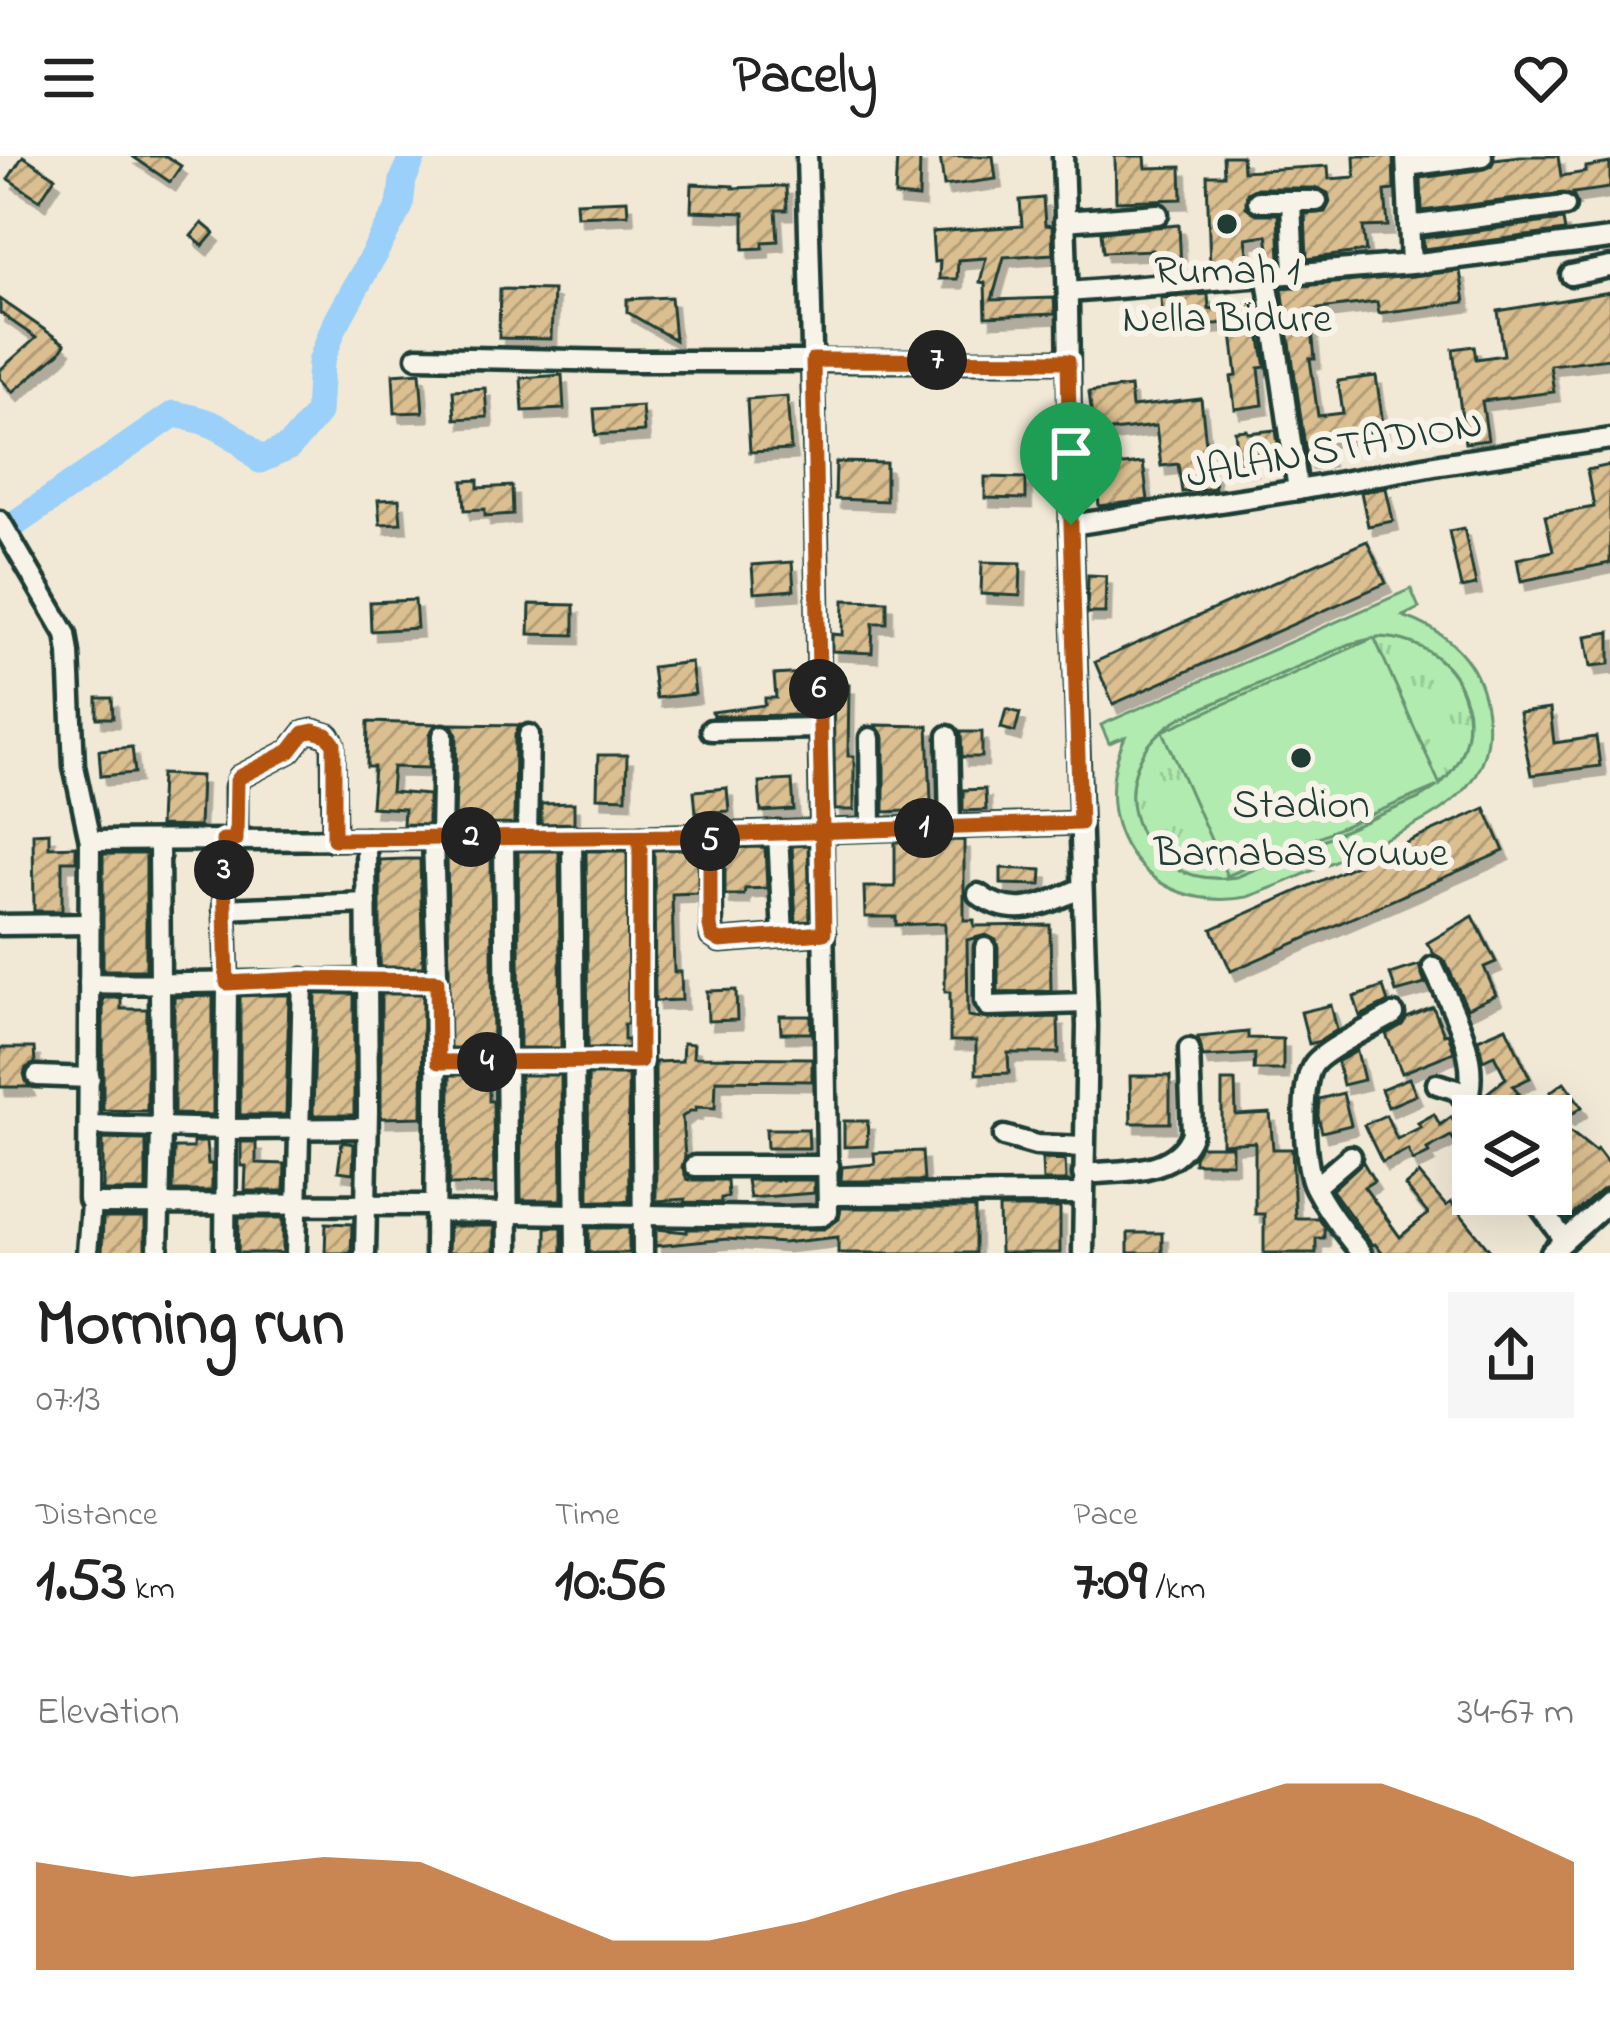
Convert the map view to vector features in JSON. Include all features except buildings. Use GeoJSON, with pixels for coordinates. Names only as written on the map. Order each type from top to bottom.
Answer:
{"type":"FeatureCollection","features":[{"type":"Feature","properties":{"kind":"street"},"geometry":{"type":"LineString","coordinates":[[92,1204],[366,1206],[643,1216],[822,1216],[828,1212],[807,156]]}},
{"type":"Feature","properties":{"kind":"street"},"geometry":{"type":"LineString","coordinates":[[1063,156],[1086,1003],[1083,1253]]}},
{"type":"Feature","properties":{"kind":"street"},"geometry":{"type":"LineString","coordinates":[[1411,264],[1407,161],[1483,156]]}},
{"type":"Feature","properties":{"kind":"street"},"geometry":{"type":"LineString","coordinates":[[1258,201],[1317,200]]}},
{"type":"Feature","properties":{"kind":"street"},"geometry":{"type":"LineString","coordinates":[[1292,201],[1294,275]]}},
{"type":"Feature","properties":{"kind":"street"},"geometry":{"type":"LineString","coordinates":[[1409,226],[1565,206]]}},
{"type":"Feature","properties":{"kind":"street"},"geometry":{"type":"LineString","coordinates":[[1064,221],[1158,214]]}},
{"type":"Feature","properties":{"kind":"street"},"geometry":{"type":"LineString","coordinates":[[1068,292],[1411,264],[1610,239]]}},
{"type":"Feature","properties":{"kind":"street"},"geometry":{"type":"LineString","coordinates":[[1571,275],[1610,267]]}},
{"type":"Feature","properties":{"kind":"street"},"geometry":{"type":"LineString","coordinates":[[1267,278],[1298,490]]}},
{"type":"Feature","properties":{"kind":"street"},"geometry":{"type":"LineString","coordinates":[[417,357],[1068,361]]}},
{"type":"Feature","properties":{"kind":"street","name":"JALAN STADION"},"geometry":{"type":"LineString","coordinates":[[1071,525],[1610,439]]}},
{"type":"Feature","properties":{"kind":"street"},"geometry":{"type":"LineString","coordinates":[[0,521],[66,634],[69,653],[74,766],[90,841],[88,1199],[92,1204],[87,1253]]}},
{"type":"Feature","properties":{"kind":"street"},"geometry":{"type":"LineString","coordinates":[[711,730],[820,728]]}},
{"type":"Feature","properties":{"kind":"street"},"geometry":{"type":"LineString","coordinates":[[225,1253],[224,909],[240,777],[290,751],[304,733],[329,736],[334,744],[334,839]]}},
{"type":"Feature","properties":{"kind":"street"},"geometry":{"type":"LineString","coordinates":[[435,1253],[437,837],[443,735]]}},
{"type":"Feature","properties":{"kind":"street"},"geometry":{"type":"LineString","coordinates":[[527,836],[530,735]]}},
{"type":"Feature","properties":{"kind":"street"},"geometry":{"type":"LineString","coordinates":[[948,736],[950,827]]}},
{"type":"Feature","properties":{"kind":"street"},"geometry":{"type":"LineString","coordinates":[[870,738],[871,829]]}},
{"type":"Feature","properties":{"kind":"street"},"geometry":{"type":"LineString","coordinates":[[90,841],[640,837],[1080,823]]}},
{"type":"Feature","properties":{"kind":"street"},"geometry":{"type":"LineString","coordinates":[[778,832],[784,936]]}},
{"type":"Feature","properties":{"kind":"street"},"geometry":{"type":"LineString","coordinates":[[710,835],[712,936],[720,941],[824,933]]}},
{"type":"Feature","properties":{"kind":"street"},"geometry":{"type":"LineString","coordinates":[[572,836],[576,1253]]}},
{"type":"Feature","properties":{"kind":"street"},"geometry":{"type":"LineString","coordinates":[[505,837],[508,1253]]}},
{"type":"Feature","properties":{"kind":"street"},"geometry":{"type":"LineString","coordinates":[[640,837],[643,1253]]}},
{"type":"Feature","properties":{"kind":"street"},"geometry":{"type":"LineString","coordinates":[[364,1253],[366,838]]}},
{"type":"Feature","properties":{"kind":"street"},"geometry":{"type":"LineString","coordinates":[[158,1253],[159,842]]}},
{"type":"Feature","properties":{"kind":"street"},"geometry":{"type":"LineString","coordinates":[[979,894],[992,904],[1012,909],[1050,903],[1082,888]]}},
{"type":"Feature","properties":{"kind":"street"},"geometry":{"type":"LineString","coordinates":[[224,909],[367,903]]}},
{"type":"Feature","properties":{"kind":"street"},"geometry":{"type":"LineString","coordinates":[[0,925],[90,924]]}},
{"type":"Feature","properties":{"kind":"street"},"geometry":{"type":"LineString","coordinates":[[985,948],[988,1006],[1086,1003]]}},
{"type":"Feature","properties":{"kind":"street"},"geometry":{"type":"LineString","coordinates":[[1433,967],[1466,1050],[1471,1095]]}},
{"type":"Feature","properties":{"kind":"street"},"geometry":{"type":"LineString","coordinates":[[296,1253],[303,979]]}},
{"type":"Feature","properties":{"kind":"street"},"geometry":{"type":"LineString","coordinates":[[89,983],[437,981]]}},
{"type":"Feature","properties":{"kind":"street"},"geometry":{"type":"LineString","coordinates":[[1360,1253],[1310,1173],[1307,1078],[1320,1058],[1394,1014]]}},
{"type":"Feature","properties":{"kind":"street"},"geometry":{"type":"LineString","coordinates":[[829,1196],[1083,1184],[1152,1167],[1180,1154],[1192,1133],[1190,1048]]}},
{"type":"Feature","properties":{"kind":"street"},"geometry":{"type":"LineString","coordinates":[[438,1062],[640,1061]]}},
{"type":"Feature","properties":{"kind":"street"},"geometry":{"type":"LineString","coordinates":[[37,1076],[89,1078]]}},
{"type":"Feature","properties":{"kind":"street"},"geometry":{"type":"LineString","coordinates":[[1437,1084],[1461,1095]]}},
{"type":"Feature","properties":{"kind":"street"},"geometry":{"type":"LineString","coordinates":[[90,1126],[367,1128]]}},
{"type":"Feature","properties":{"kind":"street"},"geometry":{"type":"LineString","coordinates":[[1004,1136],[1036,1145],[1084,1147]]}},
{"type":"Feature","properties":{"kind":"street"},"geometry":{"type":"LineString","coordinates":[[1315,1186],[1352,1156]]}},
{"type":"Feature","properties":{"kind":"street"},"geometry":{"type":"LineString","coordinates":[[695,1166],[829,1166]]}},
{"type":"Feature","properties":{"kind":"street"},"geometry":{"type":"LineString","coordinates":[[1542,1215],[1558,1246],[1610,1200]]}},
{"type":"Feature","properties":{"kind":"green space"},"geometry":{"type":"Polygon","coordinates":[[[1411,589],[1419,608],[1403,616],[1443,636],[1473,668],[1484,697],[1488,731],[1483,759],[1470,782],[1430,817],[1247,897],[1212,899],[1180,892],[1154,878],[1134,858],[1119,832],[1113,802],[1114,770],[1125,737],[1109,743],[1101,725],[1411,589]],[[1374,638],[1350,644],[1182,717],[1166,730],[1374,638]],[[1375,639],[1440,785],[1458,761],[1467,737],[1468,712],[1461,689],[1449,668],[1430,652],[1406,641],[1375,639]],[[1163,732],[1137,766],[1132,794],[1136,822],[1150,847],[1172,866],[1201,877],[1237,877],[1438,786],[1227,876],[1163,732]]]}},
{"type":"Feature","properties":{"kind":"green space"},"geometry":{"type":"Polygon","coordinates":[[[1377,637],[1410,642],[1435,656],[1454,677],[1465,702],[1467,728],[1461,755],[1445,779],[1418,799],[1237,877],[1201,877],[1172,866],[1150,847],[1136,822],[1132,794],[1137,766],[1154,739],[1182,717],[1350,644],[1377,637]]]}},
{"type":"Feature","properties":{"kind":"waterway"},"geometry":{"type":"LineString","coordinates":[[0,534],[174,414],[222,429],[260,460],[289,447],[318,413],[321,362],[333,329],[400,206],[403,180],[413,156]]}},
{"type":"Feature","properties":{"kind":"place","name":"Rumah 1 Nella Bidure"},"geometry":{"type":"Point","coordinates":[1227,224]}},
{"type":"Feature","properties":{"kind":"place","name":"Stadion Barnabas Youwe"},"geometry":{"type":"Point","coordinates":[1301,758]}},
{"type":"Feature","properties":{"kind":"route"},"geometry":{"type":"LineString","coordinates":[[1071,525],[1068,361],[813,360],[816,502],[822,830],[824,933],[720,941],[712,936],[710,926],[710,835],[690,836],[640,837],[640,1061],[438,1062],[437,981],[227,983],[223,840],[236,840],[237,781],[290,751],[304,733],[313,731],[327,735],[334,744],[334,839],[690,836],[822,830],[1080,823],[1071,525]]}}]}
